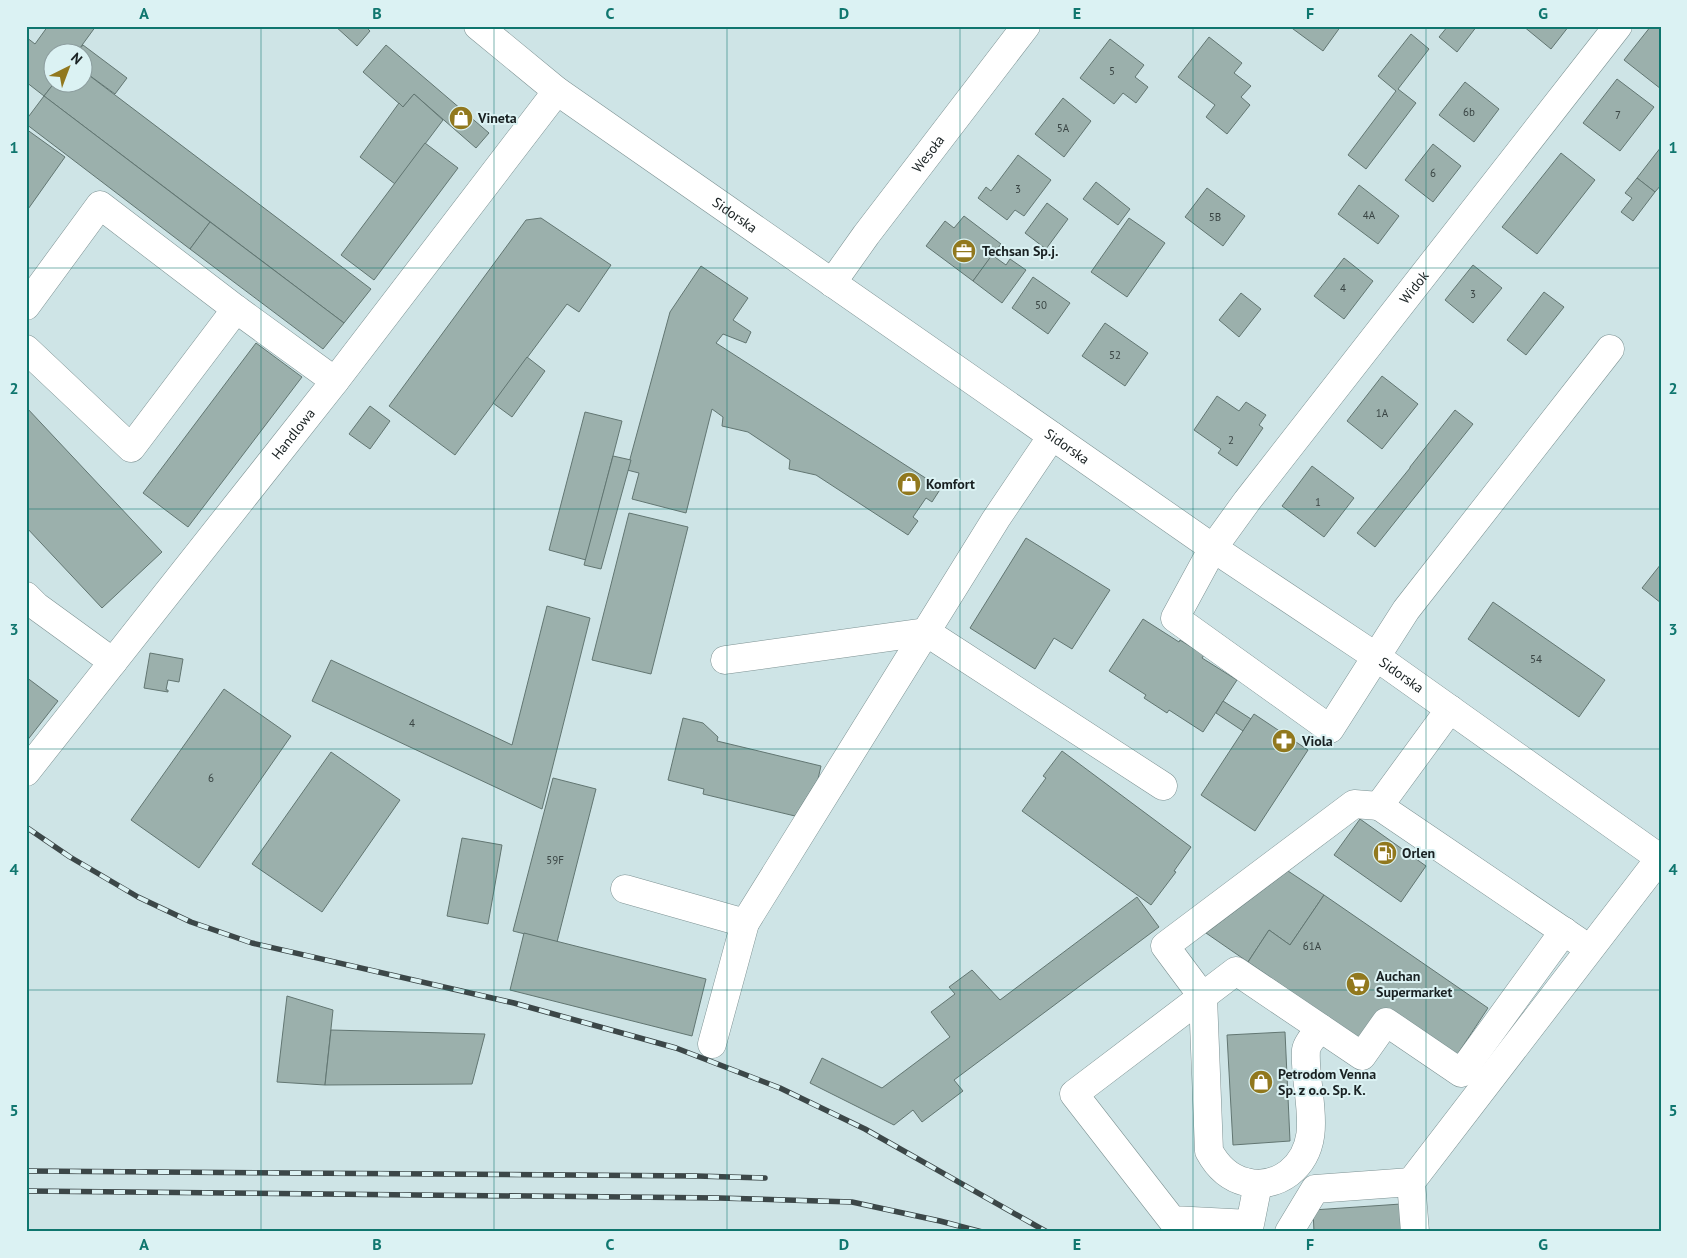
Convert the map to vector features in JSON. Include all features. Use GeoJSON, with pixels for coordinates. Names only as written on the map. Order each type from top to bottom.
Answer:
{"type":"FeatureCollection","features":[{"type":"Feature","properties":{"kind":"street","name":"Sidorska"},"geometry":{"type":"LineString","coordinates":[[478,26],[557,92],[1213,548],[1375,656],[1660,859]]}},
{"type":"Feature","properties":{"kind":"street","name":"Wesoła"},"geometry":{"type":"LineString","coordinates":[[832,283],[866,235],[1026,26]]}},
{"type":"Feature","properties":{"kind":"street","name":"Widok"},"geometry":{"type":"LineString","coordinates":[[1375,656],[1330,729],[1175,618],[1213,548],[1253,493],[1618,26]]}},
{"type":"Feature","properties":{"kind":"street","name":"Handlowa"},"geometry":{"type":"LineString","coordinates":[[26,772],[335,381],[557,92]]}},
{"type":"Feature","properties":{"kind":"street"},"geometry":{"type":"LineString","coordinates":[[26,306],[100,205],[236,309],[335,381]]}},
{"type":"Feature","properties":{"kind":"street"},"geometry":{"type":"LineString","coordinates":[[26,349],[131,448],[236,309]]}},
{"type":"Feature","properties":{"kind":"street"},"geometry":{"type":"LineString","coordinates":[[1375,656],[1406,610],[1610,348]]}},
{"type":"Feature","properties":{"kind":"street"},"geometry":{"type":"LineString","coordinates":[[712,1044],[745,923],[996,519],[1052,436]]}},
{"type":"Feature","properties":{"kind":"street"},"geometry":{"type":"LineString","coordinates":[[26,596],[36,606],[113,662]]}},
{"type":"Feature","properties":{"kind":"street"},"geometry":{"type":"LineString","coordinates":[[725,660],[926,632],[1163,786]]}},
{"type":"Feature","properties":{"kind":"street"},"geometry":{"type":"LineString","coordinates":[[1380,806],[1450,709]]}},
{"type":"Feature","properties":{"kind":"street"},"geometry":{"type":"LineString","coordinates":[[1320,1028],[1306,1048],[1311,1127],[1310,1143],[1307,1150],[1296,1168],[1272,1182],[1258,1184],[1234,1178],[1215,1162],[1209,1151],[1203,997],[1165,946],[1354,804],[1380,806],[1590,949]]}},
{"type":"Feature","properties":{"kind":"street"},"geometry":{"type":"LineString","coordinates":[[1415,1232],[1411,1182],[1660,859]]}},
{"type":"Feature","properties":{"kind":"street"},"geometry":{"type":"LineString","coordinates":[[625,889],[745,923]]}},
{"type":"Feature","properties":{"kind":"street"},"geometry":{"type":"LineString","coordinates":[[1258,1184],[1250,1224],[1172,1220],[1074,1094],[1236,971],[1362,1056],[1386,1022],[1461,1073],[1564,931]]}},
{"type":"Feature","properties":{"kind":"street"},"geometry":{"type":"LineString","coordinates":[[1289,1232],[1315,1189],[1411,1182]]}},
{"type":"Feature","properties":{"kind":"building"},"geometry":{"type":"Polygon","coordinates":[[[48,26],[96,26],[84,42],[42,42],[42,92],[47,92],[44,96],[26,82],[26,37],[35,44],[48,26]]]}},
{"type":"Feature","properties":{"kind":"building"},"geometry":{"type":"Polygon","coordinates":[[[335,26],[365,26],[370,31],[357,46],[335,26]]]}},
{"type":"Feature","properties":{"kind":"building"},"geometry":{"type":"Polygon","coordinates":[[[1289,26],[1341,26],[1323,51],[1289,26]]]}},
{"type":"Feature","properties":{"kind":"building"},"geometry":{"type":"Polygon","coordinates":[[[1448,26],[1477,26],[1457,52],[1439,37],[1448,26]]]}},
{"type":"Feature","properties":{"kind":"building"},"geometry":{"type":"Polygon","coordinates":[[[1523,26],[1569,26],[1551,49],[1523,26]]]}},
{"type":"Feature","properties":{"kind":"building"},"geometry":{"type":"Polygon","coordinates":[[[1651,26],[1661,27],[1661,89],[1624,60],[1651,26]]]}},
{"type":"Feature","properties":{"kind":"building"},"geometry":{"type":"Polygon","coordinates":[[[1411,34],[1429,49],[1398,89],[1416,103],[1366,169],[1348,155],[1396,91],[1378,76],[1411,34]]]}},
{"type":"Feature","properties":{"kind":"building"},"geometry":{"type":"Polygon","coordinates":[[[1209,37],[1242,63],[1234,73],[1251,86],[1241,97],[1250,105],[1227,134],[1206,117],[1215,105],[1178,77],[1209,37]]]}},
{"type":"Feature","properties":{"kind":"building"},"geometry":{"type":"Polygon","coordinates":[[[1110,39],[1144,65],[1135,77],[1148,87],[1136,103],[1123,93],[1114,104],[1080,78],[1110,39]]]}},
{"type":"Feature","properties":{"kind":"building"},"geometry":{"type":"Polygon","coordinates":[[[386,45],[489,133],[476,148],[414,94],[403,107],[363,72],[386,45]]]}},
{"type":"Feature","properties":{"kind":"building"},"geometry":{"type":"Polygon","coordinates":[[[92,52],[127,78],[115,94],[92,77],[92,52]]]}},
{"type":"Feature","properties":{"kind":"building"},"geometry":{"type":"Polygon","coordinates":[[[92,78],[371,289],[344,323],[44,96],[47,92],[92,92],[92,78]]]}},
{"type":"Feature","properties":{"kind":"building"},"geometry":{"type":"Polygon","coordinates":[[[1617,79],[1654,107],[1620,151],[1583,123],[1617,79]]]}},
{"type":"Feature","properties":{"kind":"building"},"geometry":{"type":"Polygon","coordinates":[[[1465,82],[1499,109],[1474,142],[1439,115],[1465,82]]]}},
{"type":"Feature","properties":{"kind":"building"},"geometry":{"type":"Polygon","coordinates":[[[414,94],[443,120],[395,184],[360,157],[399,103],[403,107],[414,94]]]}},
{"type":"Feature","properties":{"kind":"building"},"geometry":{"type":"Polygon","coordinates":[[[44,96],[210,222],[190,249],[26,124],[26,120],[44,96]]]}},
{"type":"Feature","properties":{"kind":"building"},"geometry":{"type":"Polygon","coordinates":[[[1063,98],[1091,121],[1064,157],[1035,134],[1063,98]]]}},
{"type":"Feature","properties":{"kind":"building"},"geometry":{"type":"Polygon","coordinates":[[[26,129],[65,157],[26,212],[26,129]]]}},
{"type":"Feature","properties":{"kind":"building"},"geometry":{"type":"Polygon","coordinates":[[[425,143],[458,168],[374,280],[341,255],[425,143]]]}},
{"type":"Feature","properties":{"kind":"building"},"geometry":{"type":"Polygon","coordinates":[[[1433,144],[1461,166],[1433,202],[1405,180],[1433,144]]]}},
{"type":"Feature","properties":{"kind":"building"},"geometry":{"type":"Polygon","coordinates":[[[1661,147],[1661,185],[1655,192],[1637,178],[1661,147]]]}},
{"type":"Feature","properties":{"kind":"building"},"geometry":{"type":"Polygon","coordinates":[[[1561,153],[1595,180],[1537,254],[1502,227],[1561,153]]]}},
{"type":"Feature","properties":{"kind":"building"},"geometry":{"type":"Polygon","coordinates":[[[1018,155],[1051,180],[1024,216],[1015,210],[1007,220],[978,198],[986,187],[991,191],[1018,155]]]}},
{"type":"Feature","properties":{"kind":"building"},"geometry":{"type":"Polygon","coordinates":[[[1637,178],[1655,192],[1633,221],[1621,212],[1632,198],[1625,193],[1637,178]]]}},
{"type":"Feature","properties":{"kind":"building"},"geometry":{"type":"Polygon","coordinates":[[[1096,182],[1130,209],[1118,225],[1083,199],[1096,182]]]}},
{"type":"Feature","properties":{"kind":"building"},"geometry":{"type":"Polygon","coordinates":[[[1359,185],[1399,216],[1378,244],[1338,214],[1359,185]]]}},
{"type":"Feature","properties":{"kind":"building"},"geometry":{"type":"Polygon","coordinates":[[[1207,188],[1245,216],[1223,246],[1185,217],[1207,188]]]}},
{"type":"Feature","properties":{"kind":"building"},"geometry":{"type":"Polygon","coordinates":[[[1047,203],[1068,219],[1046,249],[1025,233],[1047,203]]]}},
{"type":"Feature","properties":{"kind":"building","name":"Techsan Sp.j."},"geometry":{"type":"Polygon","coordinates":[[[964,216],[1001,244],[973,281],[926,246],[945,221],[954,228],[964,216]]]}},
{"type":"Feature","properties":{"kind":"building"},"geometry":{"type":"Polygon","coordinates":[[[541,218],[611,265],[579,312],[567,304],[455,455],[389,406],[526,220],[541,218]]]}},
{"type":"Feature","properties":{"kind":"building"},"geometry":{"type":"Polygon","coordinates":[[[1129,218],[1165,243],[1127,297],[1091,272],[1129,218]]]}},
{"type":"Feature","properties":{"kind":"building"},"geometry":{"type":"Polygon","coordinates":[[[210,222],[344,323],[323,349],[190,249],[210,222]]]}},
{"type":"Feature","properties":{"kind":"building"},"geometry":{"type":"Polygon","coordinates":[[[992,255],[1006,265],[1010,259],[1026,270],[1002,303],[973,281],[992,255]]]}},
{"type":"Feature","properties":{"kind":"building"},"geometry":{"type":"Polygon","coordinates":[[[1344,258],[1373,281],[1344,319],[1314,296],[1344,258]]]}},
{"type":"Feature","properties":{"kind":"building"},"geometry":{"type":"Polygon","coordinates":[[[1473,265],[1502,288],[1473,323],[1445,300],[1473,265]]]}},
{"type":"Feature","properties":{"kind":"building"},"geometry":{"type":"Polygon","coordinates":[[[701,266],[748,298],[733,320],[751,332],[746,343],[723,334],[716,343],[941,488],[932,502],[926,498],[913,517],[918,521],[908,535],[816,475],[789,469],[790,460],[748,432],[722,426],[723,417],[712,409],[686,513],[632,499],[639,473],[627,470],[670,312],[701,266]]]}},
{"type":"Feature","properties":{"kind":"building"},"geometry":{"type":"Polygon","coordinates":[[[1033,277],[1070,303],[1048,334],[1012,308],[1033,277]]]}},
{"type":"Feature","properties":{"kind":"building"},"geometry":{"type":"Polygon","coordinates":[[[1544,292],[1564,307],[1526,355],[1507,340],[1544,292]]]}},
{"type":"Feature","properties":{"kind":"building"},"geometry":{"type":"Polygon","coordinates":[[[1241,293],[1261,309],[1239,337],[1219,320],[1241,293]]]}},
{"type":"Feature","properties":{"kind":"building"},"geometry":{"type":"Polygon","coordinates":[[[1105,323],[1148,353],[1125,386],[1082,356],[1105,323]]]}},
{"type":"Feature","properties":{"kind":"building"},"geometry":{"type":"Polygon","coordinates":[[[256,343],[302,377],[188,527],[143,493],[256,343]]]}},
{"type":"Feature","properties":{"kind":"building"},"geometry":{"type":"Polygon","coordinates":[[[527,357],[545,371],[512,417],[493,403],[527,357]]]}},
{"type":"Feature","properties":{"kind":"building"},"geometry":{"type":"Polygon","coordinates":[[[1382,376],[1418,404],[1382,449],[1347,421],[1382,376]]]}},
{"type":"Feature","properties":{"kind":"building"},"geometry":{"type":"Polygon","coordinates":[[[1217,396],[1239,411],[1246,402],[1266,415],[1259,425],[1263,428],[1237,466],[1218,453],[1221,449],[1194,430],[1217,396]]]}},
{"type":"Feature","properties":{"kind":"building"},"geometry":{"type":"Polygon","coordinates":[[[370,406],[390,421],[370,449],[349,434],[370,406]]]}},
{"type":"Feature","properties":{"kind":"building"},"geometry":{"type":"Polygon","coordinates":[[[26,407],[162,552],[102,608],[26,527],[26,407]]]}},
{"type":"Feature","properties":{"kind":"building"},"geometry":{"type":"Polygon","coordinates":[[[1455,410],[1473,424],[1375,547],[1357,533],[1455,410]]]}},
{"type":"Feature","properties":{"kind":"building"},"geometry":{"type":"Polygon","coordinates":[[[585,412],[622,421],[586,560],[549,550],[585,412]]]}},
{"type":"Feature","properties":{"kind":"building"},"geometry":{"type":"Polygon","coordinates":[[[613,456],[631,460],[601,569],[584,565],[613,456]]]}},
{"type":"Feature","properties":{"kind":"building"},"geometry":{"type":"Polygon","coordinates":[[[1312,466],[1354,498],[1324,537],[1282,506],[1312,466]]]}},
{"type":"Feature","properties":{"kind":"building"},"geometry":{"type":"Polygon","coordinates":[[[629,513],[688,527],[651,674],[592,660],[629,513]]]}},
{"type":"Feature","properties":{"kind":"building"},"geometry":{"type":"Polygon","coordinates":[[[1026,538],[1110,590],[1072,649],[1054,638],[1035,669],[970,628],[1026,538]]]}},
{"type":"Feature","properties":{"kind":"building"},"geometry":{"type":"Polygon","coordinates":[[[1661,564],[1661,603],[1642,588],[1661,564]]]}},
{"type":"Feature","properties":{"kind":"building"},"geometry":{"type":"Polygon","coordinates":[[[1493,602],[1605,680],[1579,717],[1468,639],[1493,602]]]}},
{"type":"Feature","properties":{"kind":"building"},"geometry":{"type":"Polygon","coordinates":[[[547,606],[590,618],[542,809],[312,701],[331,660],[512,745],[547,606]]]}},
{"type":"Feature","properties":{"kind":"building"},"geometry":{"type":"Polygon","coordinates":[[[1143,619],[1179,642],[1180,640],[1204,655],[1202,658],[1237,680],[1203,732],[1169,710],[1167,713],[1144,698],[1146,695],[1109,671],[1143,619]]]}},
{"type":"Feature","properties":{"kind":"building"},"geometry":{"type":"Polygon","coordinates":[[[150,653],[183,659],[179,682],[168,680],[166,690],[168,692],[144,688],[150,653]]]}},
{"type":"Feature","properties":{"kind":"building"},"geometry":{"type":"Polygon","coordinates":[[[26,677],[58,701],[26,742],[26,677]]]}},
{"type":"Feature","properties":{"kind":"building"},"geometry":{"type":"Polygon","coordinates":[[[224,689],[291,736],[199,868],[131,820],[224,689]]]}},
{"type":"Feature","properties":{"kind":"building"},"geometry":{"type":"Polygon","coordinates":[[[1223,701],[1251,719],[1243,731],[1216,713],[1223,701]]]}},
{"type":"Feature","properties":{"kind":"building"},"geometry":{"type":"Polygon","coordinates":[[[1254,714],[1308,750],[1255,831],[1201,795],[1254,714]]]}},
{"type":"Feature","properties":{"kind":"building"},"geometry":{"type":"Polygon","coordinates":[[[683,718],[703,723],[718,737],[717,741],[821,766],[818,779],[795,816],[703,794],[704,789],[668,780],[683,718]]]}},
{"type":"Feature","properties":{"kind":"building"},"geometry":{"type":"Polygon","coordinates":[[[1062,751],[1191,847],[1174,871],[1176,872],[1151,905],[1022,811],[1046,778],[1043,776],[1062,751]]]}},
{"type":"Feature","properties":{"kind":"building"},"geometry":{"type":"Polygon","coordinates":[[[331,752],[400,800],[322,912],[252,864],[331,752]]]}},
{"type":"Feature","properties":{"kind":"building"},"geometry":{"type":"Polygon","coordinates":[[[553,778],[596,789],[557,942],[513,931],[553,778]]]}},
{"type":"Feature","properties":{"kind":"building"},"geometry":{"type":"Polygon","coordinates":[[[1360,819],[1426,866],[1401,902],[1334,855],[1360,819]]]}},
{"type":"Feature","properties":{"kind":"building"},"geometry":{"type":"Polygon","coordinates":[[[462,838],[502,845],[488,924],[447,916],[462,838]]]}},
{"type":"Feature","properties":{"kind":"building"},"geometry":{"type":"Polygon","coordinates":[[[1288,871],[1324,895],[1290,945],[1269,930],[1248,962],[1206,933],[1288,871]]]}},
{"type":"Feature","properties":{"kind":"building"},"geometry":{"type":"Polygon","coordinates":[[[1324,895],[1488,1008],[1455,1058],[1384,1010],[1363,1041],[1248,962],[1269,930],[1290,945],[1324,895]]]}},
{"type":"Feature","properties":{"kind":"building"},"geometry":{"type":"Polygon","coordinates":[[[1137,897],[1159,927],[954,1080],[963,1091],[922,1122],[913,1110],[894,1125],[810,1083],[822,1058],[882,1088],[950,1037],[931,1012],[955,994],[949,987],[972,970],[1000,1000],[1137,897]]]}},
{"type":"Feature","properties":{"kind":"building"},"geometry":{"type":"Polygon","coordinates":[[[524,933],[706,979],[692,1036],[510,990],[524,933]]]}},
{"type":"Feature","properties":{"kind":"building"},"geometry":{"type":"Polygon","coordinates":[[[287,996],[333,1010],[325,1085],[277,1082],[287,996]]]}},
{"type":"Feature","properties":{"kind":"building"},"geometry":{"type":"Polygon","coordinates":[[[331,1030],[485,1034],[472,1084],[325,1085],[331,1030]]]}},
{"type":"Feature","properties":{"kind":"building"},"geometry":{"type":"Polygon","coordinates":[[[1285,1032],[1290,1141],[1233,1145],[1227,1035],[1285,1032]]]}},
{"type":"Feature","properties":{"kind":"building"},"geometry":{"type":"Polygon","coordinates":[[[1401,1204],[1403,1231],[1314,1232],[1313,1210],[1401,1204]]]}},
{"type":"Feature","properties":{"kind":"railway"},"geometry":{"type":"LineString","coordinates":[[26,827],[70,857],[138,897],[191,922],[252,943],[514,1003],[676,1048],[780,1088],[865,1129],[1047,1232]]}},
{"type":"Feature","properties":{"kind":"railway"},"geometry":{"type":"LineString","coordinates":[[26,1171],[765,1178]]}},
{"type":"Feature","properties":{"kind":"railway"},"geometry":{"type":"LineString","coordinates":[[26,1191],[719,1198],[852,1202],[982,1232]]}},
{"type":"Feature","properties":{"kind":"place","name":"Vineta"},"geometry":{"type":"Point","coordinates":[461,118]}},
{"type":"Feature","properties":{"kind":"place","name":"Techsan Sp.j."},"geometry":{"type":"Point","coordinates":[964,251]}},
{"type":"Feature","properties":{"kind":"place","name":"Komfort"},"geometry":{"type":"Point","coordinates":[909,484]}},
{"type":"Feature","properties":{"kind":"place","name":"Viola"},"geometry":{"type":"Point","coordinates":[1284,741]}},
{"type":"Feature","properties":{"kind":"place","name":"Orlen"},"geometry":{"type":"Point","coordinates":[1385,853]}},
{"type":"Feature","properties":{"kind":"place","name":"Auchan Supermarket"},"geometry":{"type":"Point","coordinates":[1358,984]}},
{"type":"Feature","properties":{"kind":"place","name":"Petrodom Venna Sp. z o.o. Sp. K."},"geometry":{"type":"Point","coordinates":[1261,1082]}}]}
